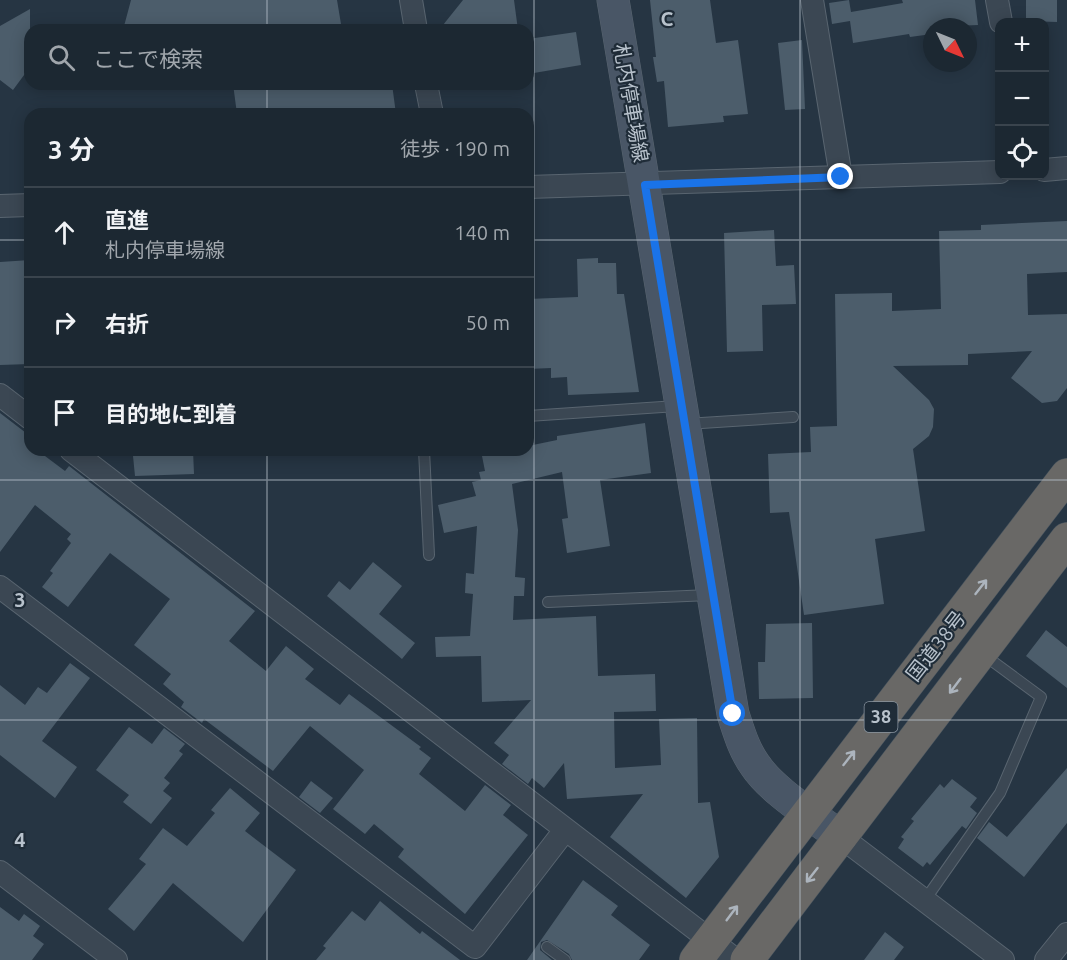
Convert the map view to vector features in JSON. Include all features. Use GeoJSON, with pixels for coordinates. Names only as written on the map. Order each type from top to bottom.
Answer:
{"type":"FeatureCollection","features":[{"type":"Feature","properties":{"kind":"highway","name":"国道38号"},"geometry":{"type":"LineString","coordinates":[[714,954],[808,811],[1067,475]]}},
{"type":"Feature","properties":{"kind":"highway","name":"国道38号"},"geometry":{"type":"LineString","coordinates":[[747,960],[1067,539]]}},
{"type":"Feature","properties":{"kind":"main road","name":"札内停車場線"},"geometry":{"type":"LineString","coordinates":[[613,0],[733,714],[741,741],[755,767],[841,837]]}},
{"type":"Feature","properties":{"kind":"street"},"geometry":{"type":"LineString","coordinates":[[411,0],[416,24]]}},
{"type":"Feature","properties":{"kind":"street"},"geometry":{"type":"LineString","coordinates":[[812,0],[841,177]]}},
{"type":"Feature","properties":{"kind":"street"},"geometry":{"type":"LineString","coordinates":[[997,0],[1000,18]]}},
{"type":"Feature","properties":{"kind":"street"},"geometry":{"type":"LineString","coordinates":[[427,90],[431,108]]}},
{"type":"Feature","properties":{"kind":"street"},"geometry":{"type":"LineString","coordinates":[[1049,170],[1067,168]]}},
{"type":"Feature","properties":{"kind":"street"},"geometry":{"type":"LineString","coordinates":[[534,187],[995,172]]}},
{"type":"Feature","properties":{"kind":"street"},"geometry":{"type":"LineString","coordinates":[[0,206],[24,205]]}},
{"type":"Feature","properties":{"kind":"street"},"geometry":{"type":"LineString","coordinates":[[0,395],[24,413]]}},
{"type":"Feature","properties":{"kind":"street"},"geometry":{"type":"LineString","coordinates":[[79,456],[566,830],[714,954]]}},
{"type":"Feature","properties":{"kind":"street"},"geometry":{"type":"LineString","coordinates":[[0,587],[475,947],[566,830]]}},
{"type":"Feature","properties":{"kind":"street"},"geometry":{"type":"LineString","coordinates":[[841,837],[1004,960]]}},
{"type":"Feature","properties":{"kind":"street"},"geometry":{"type":"LineString","coordinates":[[0,872],[116,960]]}},
{"type":"Feature","properties":{"kind":"street"},"geometry":{"type":"LineString","coordinates":[[1046,960],[1067,934]]}},
{"type":"Feature","properties":{"kind":"lane"},"geometry":{"type":"LineString","coordinates":[[534,416],[794,417]]}},
{"type":"Feature","properties":{"kind":"lane"},"geometry":{"type":"LineString","coordinates":[[424,456],[429,555]]}},
{"type":"Feature","properties":{"kind":"lane"},"geometry":{"type":"LineString","coordinates":[[548,602],[713,595]]}},
{"type":"Feature","properties":{"kind":"lane"},"geometry":{"type":"LineString","coordinates":[[925,900],[1000,793],[1041,697],[981,652]]}},
{"type":"Feature","properties":{"kind":"lane"},"geometry":{"type":"LineString","coordinates":[[547,947],[565,960]]}},
{"type":"Feature","properties":{"kind":"building"},"geometry":{"type":"Polygon","coordinates":[[[131,0],[337,0],[341,24],[125,24],[131,0]]]}},
{"type":"Feature","properties":{"kind":"building"},"geometry":{"type":"Polygon","coordinates":[[[463,0],[514,0],[517,24],[444,24],[463,0]]]}},
{"type":"Feature","properties":{"kind":"building"},"geometry":{"type":"Polygon","coordinates":[[[650,0],[710,0],[716,43],[738,40],[748,114],[723,116],[724,122],[668,127],[664,81],[657,82],[653,57],[656,57],[650,0]]]}},
{"type":"Feature","properties":{"kind":"building"},"geometry":{"type":"Polygon","coordinates":[[[849,0],[851,12],[903,3],[902,0],[975,0],[978,25],[977,18],[923,18],[923,35],[910,37],[909,34],[853,43],[850,21],[832,24],[829,3],[849,0]]]}},
{"type":"Feature","properties":{"kind":"building"},"geometry":{"type":"Polygon","coordinates":[[[1026,0],[1057,0],[1057,22],[1049,22],[1049,18],[1026,18],[1026,0]]]}},
{"type":"Feature","properties":{"kind":"building"},"geometry":{"type":"Polygon","coordinates":[[[30,9],[30,24],[24,24],[24,75],[13,90],[0,80],[0,26],[30,9]]]}},
{"type":"Feature","properties":{"kind":"building"},"geometry":{"type":"Polygon","coordinates":[[[576,32],[581,65],[534,73],[534,38],[576,32]]]}},
{"type":"Feature","properties":{"kind":"building"},"geometry":{"type":"Polygon","coordinates":[[[802,40],[805,109],[785,110],[778,43],[802,40]]]}},
{"type":"Feature","properties":{"kind":"building"},"geometry":{"type":"Polygon","coordinates":[[[234,90],[393,90],[395,108],[236,108],[234,90]]]}},
{"type":"Feature","properties":{"kind":"building"},"geometry":{"type":"Polygon","coordinates":[[[1067,221],[1067,272],[1027,274],[1028,315],[1067,314],[1067,388],[1057,401],[1042,403],[1011,378],[1032,351],[968,354],[968,365],[893,366],[929,400],[934,409],[933,427],[929,436],[913,449],[925,531],[875,539],[884,604],[804,615],[789,512],[770,513],[768,454],[811,452],[810,427],[837,426],[835,294],[892,293],[892,311],[941,309],[939,231],[981,230],[981,225],[1067,221]]]}},
{"type":"Feature","properties":{"kind":"building"},"geometry":{"type":"Polygon","coordinates":[[[774,230],[776,266],[794,265],[796,304],[762,305],[763,351],[727,352],[724,233],[774,230]]]}},
{"type":"Feature","properties":{"kind":"building"},"geometry":{"type":"Polygon","coordinates":[[[598,258],[598,263],[616,263],[617,294],[624,294],[639,392],[568,395],[567,377],[551,378],[551,368],[534,369],[534,299],[578,297],[577,259],[598,258]]]}},
{"type":"Feature","properties":{"kind":"building"},"geometry":{"type":"Polygon","coordinates":[[[24,260],[24,364],[0,365],[0,262],[24,260]]]}},
{"type":"Feature","properties":{"kind":"building"},"geometry":{"type":"Polygon","coordinates":[[[0,413],[24,431],[24,456],[45,456],[65,471],[69,466],[255,611],[229,641],[266,671],[286,646],[314,669],[305,679],[340,705],[349,694],[421,747],[419,749],[431,758],[419,774],[465,811],[485,785],[511,805],[503,815],[528,835],[465,914],[398,857],[404,849],[374,824],[365,834],[333,809],[364,770],[310,726],[273,771],[204,719],[202,723],[181,707],[184,702],[163,684],[171,674],[134,645],[170,599],[110,553],[68,607],[42,587],[53,573],[50,571],[71,543],[67,539],[71,534],[35,505],[0,552],[0,413]]]}},
{"type":"Feature","properties":{"kind":"building"},"geometry":{"type":"Polygon","coordinates":[[[645,423],[651,473],[600,480],[610,546],[567,553],[562,519],[568,518],[562,472],[512,484],[518,530],[515,577],[525,578],[524,596],[514,596],[513,620],[596,616],[598,676],[655,674],[656,711],[614,712],[615,768],[661,765],[659,719],[697,718],[698,803],[710,802],[719,857],[686,898],[610,837],[643,794],[567,799],[564,763],[544,788],[532,778],[528,784],[502,764],[509,755],[494,743],[531,700],[482,702],[481,656],[436,657],[435,637],[470,636],[473,594],[465,593],[466,573],[474,574],[477,526],[444,533],[438,505],[476,496],[472,482],[481,480],[479,472],[485,471],[482,456],[534,456],[534,445],[557,440],[557,436],[645,423]]]}},
{"type":"Feature","properties":{"kind":"building"},"geometry":{"type":"Polygon","coordinates":[[[133,456],[193,456],[194,474],[135,476],[133,456]]]}},
{"type":"Feature","properties":{"kind":"building"},"geometry":{"type":"Polygon","coordinates":[[[373,562],[402,586],[379,614],[415,643],[402,659],[327,596],[339,581],[350,590],[373,562]]]}},
{"type":"Feature","properties":{"kind":"building"},"geometry":{"type":"Polygon","coordinates":[[[812,623],[813,698],[759,699],[758,662],[765,662],[766,624],[812,623]]]}},
{"type":"Feature","properties":{"kind":"building"},"geometry":{"type":"Polygon","coordinates":[[[1046,630],[1067,647],[1067,688],[1026,656],[1046,630]]]}},
{"type":"Feature","properties":{"kind":"building"},"geometry":{"type":"Polygon","coordinates":[[[70,663],[90,678],[42,741],[77,767],[55,798],[0,755],[0,685],[25,705],[38,687],[47,693],[70,663]]]}},
{"type":"Feature","properties":{"kind":"building"},"geometry":{"type":"Polygon","coordinates":[[[129,727],[152,744],[164,728],[185,744],[179,751],[183,754],[164,778],[170,783],[163,791],[172,798],[151,824],[123,802],[129,795],[96,770],[129,727]]]}},
{"type":"Feature","properties":{"kind":"building"},"geometry":{"type":"Polygon","coordinates":[[[1067,768],[1067,823],[1024,877],[977,838],[989,822],[1007,837],[1067,768]]]}},
{"type":"Feature","properties":{"kind":"building"},"geometry":{"type":"Polygon","coordinates":[[[952,779],[977,798],[970,807],[977,813],[966,829],[962,826],[930,865],[927,862],[923,867],[898,848],[904,839],[901,837],[914,821],[911,819],[940,784],[944,788],[952,779]]]}},
{"type":"Feature","properties":{"kind":"building"},"geometry":{"type":"Polygon","coordinates":[[[311,781],[333,798],[320,813],[299,797],[311,781]]]}},
{"type":"Feature","properties":{"kind":"building"},"geometry":{"type":"Polygon","coordinates":[[[230,788],[260,813],[245,831],[296,870],[243,942],[173,883],[134,931],[108,909],[146,864],[139,859],[163,828],[187,846],[215,813],[211,810],[230,788]]]}},
{"type":"Feature","properties":{"kind":"building"},"geometry":{"type":"Polygon","coordinates":[[[583,880],[618,906],[611,915],[650,945],[639,960],[572,960],[569,954],[547,940],[541,942],[540,950],[552,960],[527,960],[583,880]]]}},
{"type":"Feature","properties":{"kind":"building"},"geometry":{"type":"Polygon","coordinates":[[[380,901],[420,934],[422,931],[460,960],[316,960],[326,948],[323,946],[352,911],[365,921],[380,901]]]}},
{"type":"Feature","properties":{"kind":"building"},"geometry":{"type":"Polygon","coordinates":[[[0,907],[19,921],[24,914],[40,926],[33,936],[44,944],[32,960],[0,960],[0,907]]]}},
{"type":"Feature","properties":{"kind":"building"},"geometry":{"type":"Polygon","coordinates":[[[885,932],[904,947],[894,960],[864,960],[885,932]]]}},
{"type":"Feature","properties":{"kind":"route"},"geometry":{"type":"LineString","coordinates":[[733,714],[645,185],[841,177]]}}]}
